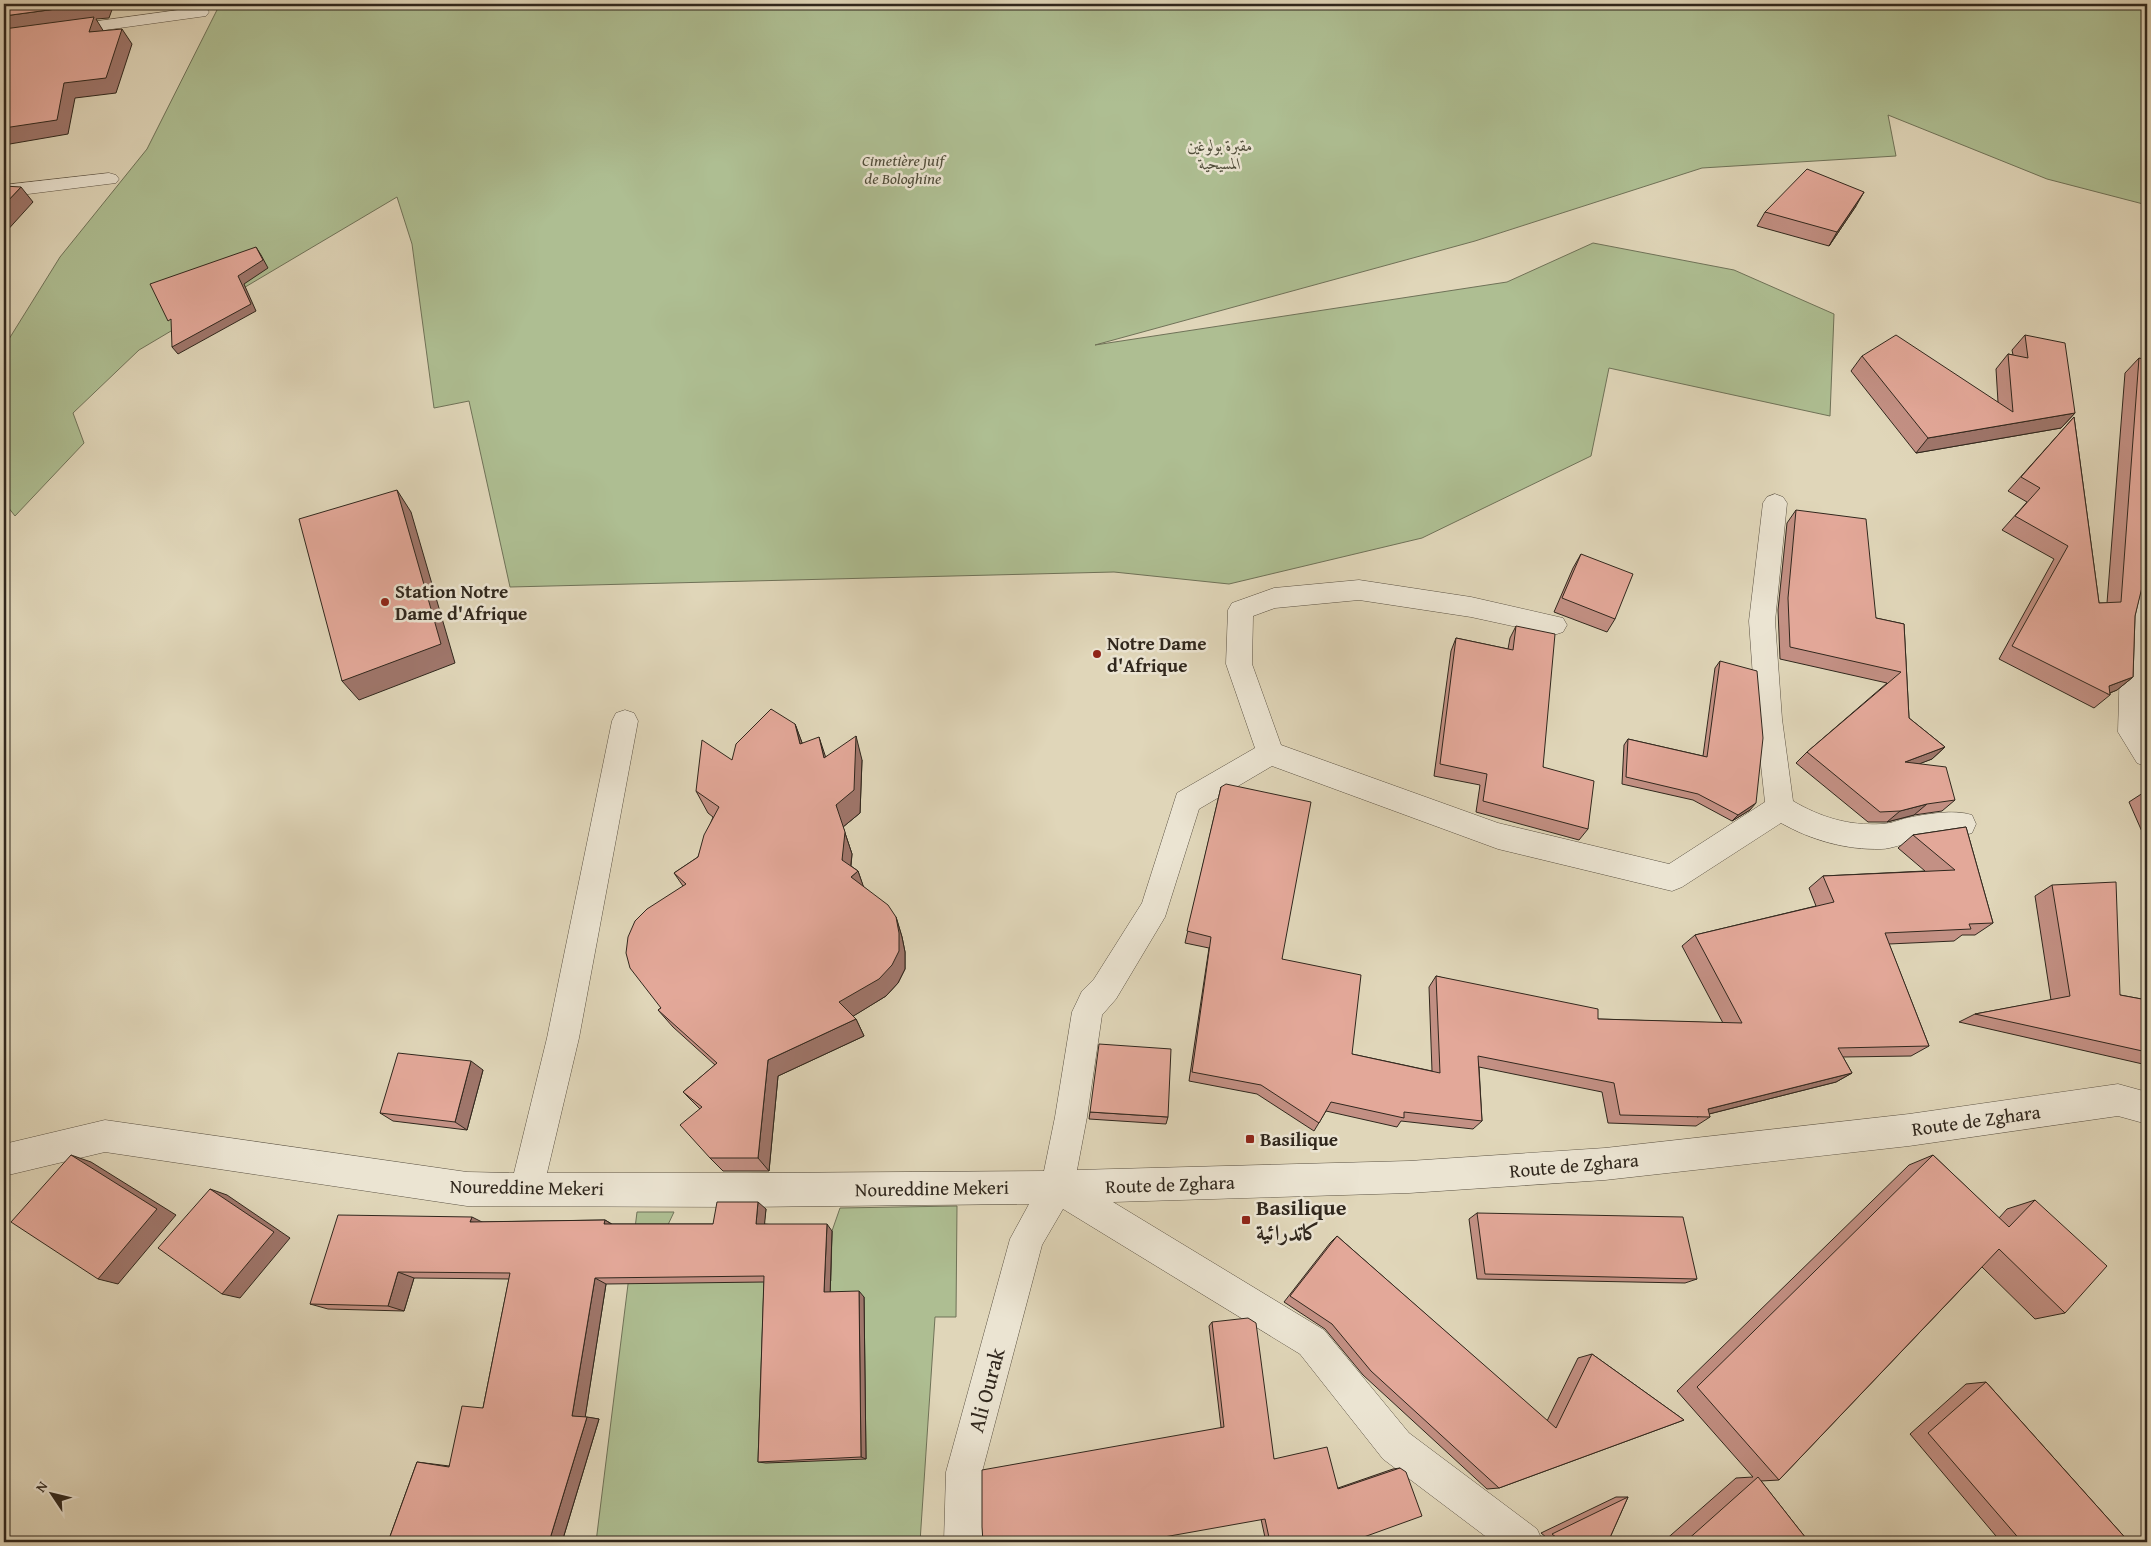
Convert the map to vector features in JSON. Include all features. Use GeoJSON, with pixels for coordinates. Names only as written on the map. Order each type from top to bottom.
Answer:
{"type":"FeatureCollection","features":[{"type":"Feature","properties":{"kind":"street"},"geometry":{"type":"LineString","coordinates":[[4,39],[200,12]]}},
{"type":"Feature","properties":{"kind":"street"},"geometry":{"type":"LineString","coordinates":[[4,191],[108,179]]}},
{"type":"Feature","properties":{"kind":"street"},"geometry":{"type":"LineString","coordinates":[[1775,503],[1762,621],[1769,719],[1780,808]]}},
{"type":"Feature","properties":{"kind":"street"},"geometry":{"type":"LineString","coordinates":[[2147,586],[2144,589],[2134,629],[2131,732],[2147,755]]}},
{"type":"Feature","properties":{"kind":"street"},"geometry":{"type":"LineString","coordinates":[[1270,753],[1239,664],[1241,610],[1274,598],[1359,590],[1471,607],[1554,625]]}},
{"type":"Feature","properties":{"kind":"street"},"geometry":{"type":"LineString","coordinates":[[527,1189],[563,1038],[625,721]]}},
{"type":"Feature","properties":{"kind":"street"},"geometry":{"type":"LineString","coordinates":[[1270,753],[1498,836],[1672,878],[1780,808]]}},
{"type":"Feature","properties":{"kind":"street"},"geometry":{"type":"LineString","coordinates":[[1270,753],[1187,802],[1155,908],[1105,989],[1093,1001],[1087,1012],[1071,1117],[1057,1187],[1312,1342],[1396,1446],[1524,1542]]}},
{"type":"Feature","properties":{"kind":"street"},"geometry":{"type":"LineString","coordinates":[[1780,808],[1806,823],[1840,834],[1882,837],[1911,830],[1962,824]]}},
{"type":"Feature","properties":{"kind":"street","name":"Route de Zghara"},"geometry":{"type":"LineString","coordinates":[[1057,1187],[1409,1177],[1605,1164],[1909,1130],[2118,1100],[2147,1108]]}},
{"type":"Feature","properties":{"kind":"street","name":"Noureddine Mekeri"},"geometry":{"type":"LineString","coordinates":[[4,1160],[105,1136],[467,1189],[746,1190],[1057,1187]]}},
{"type":"Feature","properties":{"kind":"street","name":"Ali Ourak"},"geometry":{"type":"LineString","coordinates":[[963,1542],[964,1472],[1027,1239],[1057,1187]]}},
{"type":"Feature","properties":{"kind":"green space"},"geometry":{"type":"Polygon","coordinates":[[[220,4],[2147,4],[2147,205],[2047,179],[1888,115],[1896,156],[1702,168],[1475,241],[1095,345],[1507,282],[1593,243],[1734,270],[1834,314],[1830,416],[1609,368],[1591,456],[1422,538],[1229,584],[1114,572],[510,587],[469,401],[434,408],[412,244],[397,197],[139,350],[73,413],[84,443],[15,516],[4,502],[4,347],[60,257],[147,149],[220,4]]]}},
{"type":"Feature","properties":{"kind":"green space"},"geometry":{"type":"Polygon","coordinates":[[[957,1206],[956,1317],[935,1317],[920,1542],[596,1542],[637,1212],[674,1212],[665,1231],[831,1281],[832,1231],[840,1208],[957,1206]]]}},
{"type":"Feature","properties":{"kind":"building"},"geometry":{"type":"Polygon","coordinates":[[[4,4],[93,4],[4,16],[4,4]]]}},
{"type":"Feature","properties":{"kind":"building"},"geometry":{"type":"Polygon","coordinates":[[[94,17],[89,32],[122,29],[106,78],[64,83],[57,120],[4,128],[4,29],[94,17]]]}},
{"type":"Feature","properties":{"kind":"building"},"geometry":{"type":"Polygon","coordinates":[[[1807,169],[1864,192],[1837,232],[1765,212],[1807,169]]]}},
{"type":"Feature","properties":{"kind":"building"},"geometry":{"type":"Polygon","coordinates":[[[4,186],[21,187],[4,205],[4,186]]]}},
{"type":"Feature","properties":{"kind":"building"},"geometry":{"type":"Polygon","coordinates":[[[256,247],[263,260],[238,276],[251,304],[172,347],[171,319],[168,321],[150,284],[256,247]]]}},
{"type":"Feature","properties":{"kind":"building"},"geometry":{"type":"Polygon","coordinates":[[[1896,335],[2013,412],[2008,354],[2028,358],[2025,335],[2065,343],[2075,413],[1928,438],[1862,356],[1896,335]]]}},
{"type":"Feature","properties":{"kind":"building"},"geometry":{"type":"Polygon","coordinates":[[[2139,358],[2147,360],[2147,571],[2135,616],[2133,677],[2109,686],[2110,695],[2012,646],[2068,546],[2015,516],[2040,488],[2021,477],[2074,417],[2099,603],[2121,602],[2139,358]]]}},
{"type":"Feature","properties":{"kind":"building","name":"Station Notre Dame d'Afrique"},"geometry":{"type":"Polygon","coordinates":[[[397,490],[441,644],[342,681],[299,519],[397,490]]]}},
{"type":"Feature","properties":{"kind":"building"},"geometry":{"type":"Polygon","coordinates":[[[1796,510],[1866,519],[1876,618],[1904,624],[1909,718],[1945,747],[1905,762],[1946,767],[1955,800],[1927,804],[1900,811],[1880,812],[1807,752],[1901,672],[1790,647],[1788,598],[1796,510]]]}},
{"type":"Feature","properties":{"kind":"building"},"geometry":{"type":"Polygon","coordinates":[[[1581,554],[1633,574],[1615,619],[1562,598],[1581,554]]]}},
{"type":"Feature","properties":{"kind":"building"},"geometry":{"type":"Polygon","coordinates":[[[1516,626],[1555,634],[1543,767],[1594,781],[1588,829],[1483,801],[1487,774],[1440,764],[1456,638],[1513,650],[1516,626]]]}},
{"type":"Feature","properties":{"kind":"building"},"geometry":{"type":"Polygon","coordinates":[[[1720,661],[1757,671],[1763,738],[1756,803],[1738,815],[1698,794],[1626,777],[1628,739],[1707,757],[1720,661]]]}},
{"type":"Feature","properties":{"kind":"building"},"geometry":{"type":"Polygon","coordinates":[[[771,709],[795,724],[800,744],[819,737],[824,758],[856,736],[854,790],[836,805],[845,832],[842,860],[858,871],[851,877],[888,905],[896,917],[899,933],[899,951],[892,965],[879,979],[839,1002],[856,1019],[768,1060],[758,1158],[710,1158],[680,1125],[702,1107],[683,1092],[717,1063],[658,1010],[661,1008],[630,968],[626,953],[628,937],[635,921],[647,909],[686,884],[674,873],[698,857],[704,835],[719,807],[696,791],[702,740],[732,760],[736,744],[771,709]]]}},
{"type":"Feature","properties":{"kind":"building"},"geometry":{"type":"Polygon","coordinates":[[[1226,784],[1311,802],[1282,959],[1361,975],[1352,1054],[1440,1073],[1436,976],[1598,1009],[1598,1019],[1742,1023],[1695,935],[1834,902],[1823,876],[1955,870],[1913,835],[1966,827],[1993,923],[1969,924],[1971,929],[1885,933],[1929,1046],[1838,1048],[1852,1073],[1708,1109],[1710,1117],[1620,1115],[1614,1083],[1478,1056],[1482,1121],[1404,1112],[1404,1118],[1331,1102],[1319,1123],[1261,1085],[1192,1072],[1211,937],[1187,931],[1221,787],[1226,784]]]}},
{"type":"Feature","properties":{"kind":"building"},"geometry":{"type":"Polygon","coordinates":[[[2116,882],[2120,995],[2147,1000],[2147,1052],[1975,1014],[2070,996],[2052,885],[2116,882]]]}},
{"type":"Feature","properties":{"kind":"building"},"geometry":{"type":"Polygon","coordinates":[[[1099,1044],[1171,1049],[1168,1117],[1090,1112],[1099,1044]]]}},
{"type":"Feature","properties":{"kind":"building"},"geometry":{"type":"Polygon","coordinates":[[[398,1053],[471,1061],[455,1122],[380,1113],[398,1053]]]}},
{"type":"Feature","properties":{"kind":"building"},"geometry":{"type":"Polygon","coordinates":[[[71,1155],[157,1209],[98,1279],[11,1222],[71,1155]]]}},
{"type":"Feature","properties":{"kind":"building"},"geometry":{"type":"Polygon","coordinates":[[[1933,1155],[2009,1227],[2035,1200],[2107,1266],[2065,1313],[1999,1249],[1779,1480],[1697,1387],[1933,1155]]]}},
{"type":"Feature","properties":{"kind":"building"},"geometry":{"type":"Polygon","coordinates":[[[210,1189],[274,1232],[222,1294],[158,1248],[210,1189]]]}},
{"type":"Feature","properties":{"kind":"building"},"geometry":{"type":"Polygon","coordinates":[[[717,1202],[758,1202],[756,1224],[827,1224],[824,1292],[859,1291],[861,1457],[758,1462],[764,1276],[595,1278],[572,1416],[587,1417],[549,1542],[388,1542],[417,1462],[449,1467],[462,1406],[483,1408],[510,1273],[398,1272],[388,1306],[310,1304],[338,1215],[472,1217],[470,1222],[605,1220],[604,1224],[713,1224],[717,1202]]]}},
{"type":"Feature","properties":{"kind":"building"},"geometry":{"type":"Polygon","coordinates":[[[1477,1213],[1683,1217],[1697,1279],[1485,1274],[1477,1213]]]}},
{"type":"Feature","properties":{"kind":"building"},"geometry":{"type":"Polygon","coordinates":[[[1337,1236],[1556,1428],[1592,1354],[1684,1420],[1499,1488],[1371,1371],[1332,1324],[1290,1296],[1337,1236]]]}},
{"type":"Feature","properties":{"kind":"building"},"geometry":{"type":"Polygon","coordinates":[[[1248,1318],[1256,1323],[1274,1459],[1327,1447],[1338,1489],[1400,1468],[1406,1472],[1422,1516],[1350,1542],[1270,1542],[1265,1519],[1136,1542],[983,1542],[982,1470],[1224,1427],[1212,1322],[1248,1318]]]}},
{"type":"Feature","properties":{"kind":"building"},"geometry":{"type":"Polygon","coordinates":[[[1986,1382],[2129,1542],[2022,1542],[1928,1433],[1986,1382]]]}},
{"type":"Feature","properties":{"kind":"building"},"geometry":{"type":"Polygon","coordinates":[[[1758,1477],[1809,1542],[1685,1542],[1758,1477]]]}},
{"type":"Feature","properties":{"kind":"building"},"geometry":{"type":"Polygon","coordinates":[[[1628,1497],[1608,1542],[1562,1542],[1552,1534],[1628,1497]]]}},
{"type":"Feature","properties":{"kind":"building"},"geometry":{"type":"Polygon","coordinates":[[[918,1537],[918,1542],[844,1542],[844,1541],[918,1537]]]}},
{"type":"Feature","properties":{"kind":"place","name":"Station Notre Dame d'Afrique"},"geometry":{"type":"Point","coordinates":[385,602]}},
{"type":"Feature","properties":{"kind":"place","name":"Notre Dame d'Afrique"},"geometry":{"type":"Point","coordinates":[1097,654]}},
{"type":"Feature","properties":{"kind":"place","name":"Basilique"},"geometry":{"type":"Point","coordinates":[1250,1139]}},
{"type":"Feature","properties":{"kind":"place","name":"Basilique كاتدرائية"},"geometry":{"type":"Point","coordinates":[1246,1220]}},
{"type":"Feature","properties":{"kind":"park label","name":"مقبرة بولوغين المسيحية"},"geometry":{"type":"Point","coordinates":[1220,154]}},
{"type":"Feature","properties":{"kind":"park label","name":"Cimetière juif de Bologhine"},"geometry":{"type":"Point","coordinates":[903,169]}}]}
